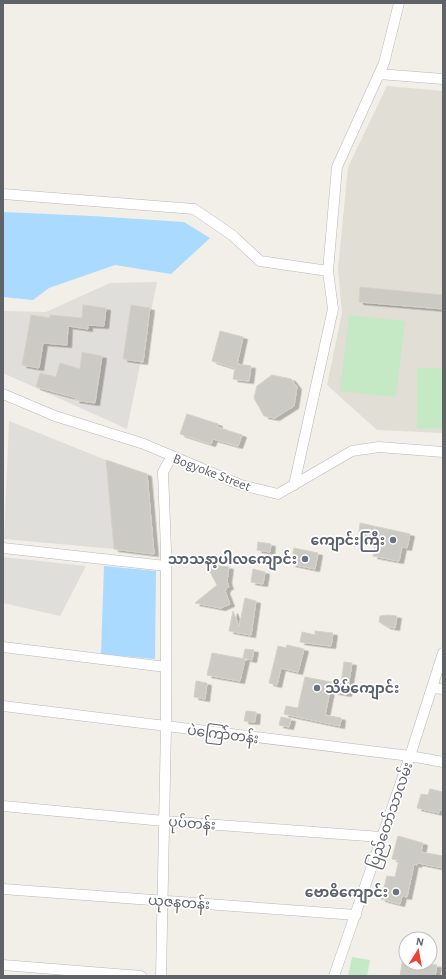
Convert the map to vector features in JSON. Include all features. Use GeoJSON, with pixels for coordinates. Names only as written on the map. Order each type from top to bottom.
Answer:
{"type":"FeatureCollection","features":[{"type":"Feature","properties":{"kind":"street"},"geometry":{"type":"LineString","coordinates":[[294,486],[333,309],[328,271],[337,167],[384,63],[399,3]]}},
{"type":"Feature","properties":{"kind":"street"},"geometry":{"type":"LineString","coordinates":[[379,74],[443,79]]}},
{"type":"Feature","properties":{"kind":"street"},"geometry":{"type":"LineString","coordinates":[[3,194],[194,209],[232,235],[260,261],[328,271]]}},
{"type":"Feature","properties":{"kind":"street","name":"Bogyoke Street"},"geometry":{"type":"LineString","coordinates":[[3,394],[55,416],[144,444],[248,487],[278,494],[352,451],[379,446],[443,452]]}},
{"type":"Feature","properties":{"kind":"street"},"geometry":{"type":"LineString","coordinates":[[161,976],[166,728],[166,566],[163,472],[172,456]]}},
{"type":"Feature","properties":{"kind":"street"},"geometry":{"type":"LineString","coordinates":[[3,548],[166,566]]}},
{"type":"Feature","properties":{"kind":"street"},"geometry":{"type":"LineString","coordinates":[[3,647],[166,667]]}},
{"type":"Feature","properties":{"kind":"street","name":"ပြည်တော်သာလမ်း"},"geometry":{"type":"LineString","coordinates":[[334,976],[410,756],[443,653]]}},
{"type":"Feature","properties":{"kind":"street"},"geometry":{"type":"LineString","coordinates":[[432,688],[443,689]]}},
{"type":"Feature","properties":{"kind":"street","name":"ပဲကြော်တန်း"},"geometry":{"type":"LineString","coordinates":[[3,706],[166,728],[410,756],[443,762]]}},
{"type":"Feature","properties":{"kind":"street","name":"ပုပ်တန်း"},"geometry":{"type":"LineString","coordinates":[[3,806],[164,821],[381,837]]}},
{"type":"Feature","properties":{"kind":"street","name":"ယုဇနတန်း"},"geometry":{"type":"LineString","coordinates":[[3,889],[356,915]]}},
{"type":"Feature","properties":{"kind":"street"},"geometry":{"type":"LineString","coordinates":[[3,966],[141,976]]}},
{"type":"Feature","properties":{"kind":"shaded area"},"geometry":{"type":"Polygon","coordinates":[[[387,86],[443,91],[443,433],[377,430],[327,385],[342,313],[338,269],[348,167],[387,86]]]}},
{"type":"Feature","properties":{"kind":"shaded area"},"geometry":{"type":"Polygon","coordinates":[[[157,282],[127,429],[3,373],[3,311],[46,312],[110,283],[157,282]]]}},
{"type":"Feature","properties":{"kind":"shaded area"},"geometry":{"type":"Polygon","coordinates":[[[9,421],[106,460],[114,549],[4,539],[9,421]]]}},
{"type":"Feature","properties":{"kind":"shaded area"},"geometry":{"type":"Polygon","coordinates":[[[3,557],[86,566],[60,616],[3,603],[3,557]]]}},
{"type":"Feature","properties":{"kind":"green space"},"geometry":{"type":"Polygon","coordinates":[[[349,315],[405,321],[396,397],[340,391],[349,315]]]}},
{"type":"Feature","properties":{"kind":"green space"},"geometry":{"type":"Polygon","coordinates":[[[417,368],[443,368],[443,429],[417,428],[417,368]]]}},
{"type":"Feature","properties":{"kind":"green space"},"geometry":{"type":"Polygon","coordinates":[[[352,957],[370,960],[367,976],[348,976],[352,957]]]}},
{"type":"Feature","properties":{"kind":"water"},"geometry":{"type":"Polygon","coordinates":[[[3,212],[184,222],[210,238],[171,274],[115,265],[49,288],[33,300],[3,297],[3,212]]]}},
{"type":"Feature","properties":{"kind":"water"},"geometry":{"type":"Polygon","coordinates":[[[104,566],[156,571],[155,659],[101,654],[104,566]]]}},
{"type":"Feature","properties":{"kind":"building"},"geometry":{"type":"Polygon","coordinates":[[[360,287],[443,295],[443,309],[359,302],[360,287]]]}},
{"type":"Feature","properties":{"kind":"building"},"geometry":{"type":"Polygon","coordinates":[[[83,305],[106,308],[104,326],[88,325],[88,329],[68,326],[67,345],[43,343],[39,368],[22,365],[31,315],[50,318],[50,315],[82,318],[83,305]]]}},
{"type":"Feature","properties":{"kind":"building"},"geometry":{"type":"Polygon","coordinates":[[[131,305],[150,308],[143,362],[123,359],[131,305]]]}},
{"type":"Feature","properties":{"kind":"building"},"geometry":{"type":"Polygon","coordinates":[[[220,331],[243,337],[237,364],[251,366],[249,381],[233,379],[235,368],[212,361],[220,331]]]}},
{"type":"Feature","properties":{"kind":"building"},"geometry":{"type":"Polygon","coordinates":[[[82,352],[102,356],[95,403],[75,400],[76,398],[36,387],[40,373],[56,377],[60,363],[80,369],[82,352]]]}},
{"type":"Feature","properties":{"kind":"building"},"geometry":{"type":"Polygon","coordinates":[[[272,375],[291,379],[297,387],[294,406],[275,418],[264,416],[254,398],[257,386],[272,375]]]}},
{"type":"Feature","properties":{"kind":"building"},"geometry":{"type":"Polygon","coordinates":[[[187,414],[218,424],[217,427],[242,435],[238,446],[213,439],[211,444],[180,434],[187,414]]]}},
{"type":"Feature","properties":{"kind":"building"},"geometry":{"type":"Polygon","coordinates":[[[106,460],[147,474],[154,554],[114,549],[106,460]]]}},
{"type":"Feature","properties":{"kind":"building","name":"ကျောင်းကြီး"},"geometry":{"type":"Polygon","coordinates":[[[360,523],[410,534],[407,548],[402,547],[399,561],[373,556],[377,536],[359,532],[360,523]]]}},
{"type":"Feature","properties":{"kind":"building"},"geometry":{"type":"Polygon","coordinates":[[[258,542],[271,544],[270,552],[257,550],[258,542]]]}},
{"type":"Feature","properties":{"kind":"building","name":"သာသနာ့ပါလကျောင်း"},"geometry":{"type":"Polygon","coordinates":[[[294,548],[318,553],[315,569],[291,564],[294,548]]]}},
{"type":"Feature","properties":{"kind":"building"},"geometry":{"type":"Polygon","coordinates":[[[214,565],[229,567],[227,581],[229,587],[227,587],[225,591],[230,604],[221,608],[195,603],[217,585],[208,568],[214,565]]]}},
{"type":"Feature","properties":{"kind":"building"},"geometry":{"type":"Polygon","coordinates":[[[253,569],[265,572],[263,584],[251,582],[253,569]]]}},
{"type":"Feature","properties":{"kind":"building"},"geometry":{"type":"Polygon","coordinates":[[[245,598],[256,601],[251,635],[229,631],[233,611],[239,627],[245,598]]]}},
{"type":"Feature","properties":{"kind":"building"},"geometry":{"type":"Polygon","coordinates":[[[380,616],[397,616],[395,628],[386,626],[379,622],[380,616]]]}},
{"type":"Feature","properties":{"kind":"building"},"geometry":{"type":"Polygon","coordinates":[[[315,631],[333,633],[331,646],[300,642],[302,632],[315,635],[315,631]]]}},
{"type":"Feature","properties":{"kind":"building"},"geometry":{"type":"Polygon","coordinates":[[[287,645],[304,649],[298,672],[281,668],[277,685],[269,683],[278,646],[286,648],[287,645]]]}},
{"type":"Feature","properties":{"kind":"building"},"geometry":{"type":"Polygon","coordinates":[[[245,649],[254,650],[252,660],[243,658],[245,649]]]}},
{"type":"Feature","properties":{"kind":"building"},"geometry":{"type":"Polygon","coordinates":[[[212,653],[245,659],[240,681],[207,675],[212,653]]]}},
{"type":"Feature","properties":{"kind":"building"},"geometry":{"type":"Polygon","coordinates":[[[344,662],[352,663],[347,694],[330,691],[325,715],[341,718],[340,726],[284,714],[286,706],[298,708],[305,677],[341,684],[344,662]]]}},
{"type":"Feature","properties":{"kind":"building"},"geometry":{"type":"Polygon","coordinates":[[[196,681],[207,683],[205,699],[194,697],[196,681]]]}},
{"type":"Feature","properties":{"kind":"building"},"geometry":{"type":"Polygon","coordinates":[[[246,711],[256,712],[255,722],[244,721],[246,711]]]}},
{"type":"Feature","properties":{"kind":"building"},"geometry":{"type":"Polygon","coordinates":[[[281,717],[291,719],[289,727],[279,725],[281,717]]]}},
{"type":"Feature","properties":{"kind":"building"},"geometry":{"type":"Polygon","coordinates":[[[430,789],[443,792],[443,810],[440,810],[439,813],[417,808],[421,794],[428,795],[430,789]]]}},
{"type":"Feature","properties":{"kind":"building"},"geometry":{"type":"Polygon","coordinates":[[[398,836],[423,843],[421,852],[443,856],[443,868],[418,863],[417,865],[414,864],[407,897],[402,896],[400,904],[381,899],[387,876],[395,877],[399,860],[392,859],[398,836]]]}},
{"type":"Feature","properties":{"kind":"building"},"geometry":{"type":"Polygon","coordinates":[[[401,971],[436,971],[435,976],[400,976],[401,971]]]}},
{"type":"Feature","properties":{"kind":"place","name":"ကျောင်းကြီး"},"geometry":{"type":"Point","coordinates":[393,540]}},
{"type":"Feature","properties":{"kind":"place","name":"သာသနာ့ပါလကျောင်း"},"geometry":{"type":"Point","coordinates":[305,559]}},
{"type":"Feature","properties":{"kind":"place","name":"သိမ်ကျောင်း"},"geometry":{"type":"Point","coordinates":[317,688]}},
{"type":"Feature","properties":{"kind":"place","name":"ဗောဓိကျောင်း"},"geometry":{"type":"Point","coordinates":[396,892]}}]}
